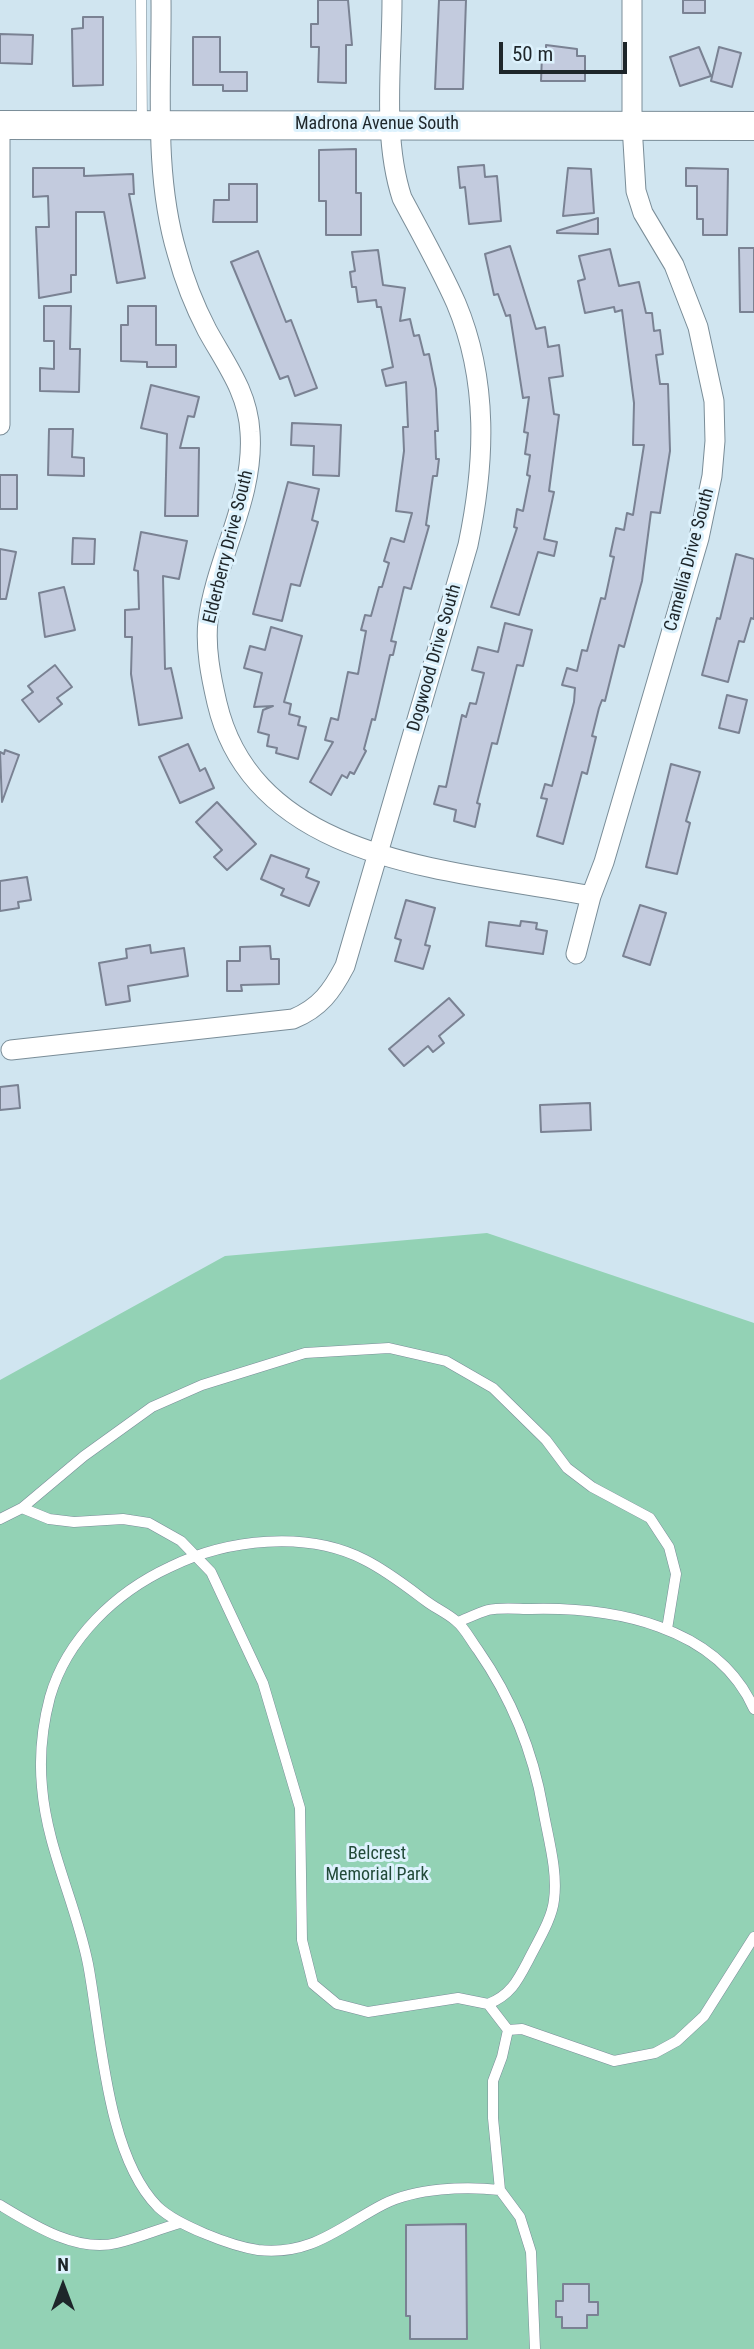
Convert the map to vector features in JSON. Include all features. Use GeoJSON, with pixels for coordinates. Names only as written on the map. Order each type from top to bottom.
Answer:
{"type":"FeatureCollection","features":[{"type":"Feature","properties":{"kind":"main road","name":"Madrona Avenue South"},"geometry":{"type":"LineString","coordinates":[[0,125],[754,126]]}},
{"type":"Feature","properties":{"kind":"street","name":"Elderberry Drive South"},"geometry":{"type":"LineString","coordinates":[[162,0],[152,125],[164,175],[176,250],[195,304],[239,383],[250,430],[247,477],[208,621],[207,647],[221,722],[237,755],[253,778],[280,804],[307,824],[342,842],[377,853],[591,896]]}},
{"type":"Feature","properties":{"kind":"street","name":"Dogwood Drive South"},"geometry":{"type":"LineString","coordinates":[[10,1050],[293,1019],[311,1012],[334,987],[345,966],[468,545],[478,497],[482,451],[480,394],[457,304],[401,198],[396,182],[392,124],[392,0]]}},
{"type":"Feature","properties":{"kind":"street","name":"Camellia Drive South"},"geometry":{"type":"LineString","coordinates":[[576,954],[699,538],[712,476],[715,441],[713,401],[698,327],[674,265],[639,202],[633,167],[632,0]]}},
{"type":"Feature","properties":{"kind":"street"},"geometry":{"type":"LineString","coordinates":[[0,132],[0,425]]}},
{"type":"Feature","properties":{"kind":"lane"},"geometry":{"type":"LineString","coordinates":[[141,0],[152,125]]}},
{"type":"Feature","properties":{"kind":"lane"},"geometry":{"type":"LineString","coordinates":[[0,1519],[22,1508],[84,1456],[152,1407],[202,1385],[305,1353],[388,1348],[446,1361],[493,1388],[546,1440],[567,1468],[592,1487],[650,1518],[669,1547],[676,1574],[667,1629]]}},
{"type":"Feature","properties":{"kind":"lane"},"geometry":{"type":"LineString","coordinates":[[22,1508],[49,1519],[74,1522],[123,1519],[149,1523],[166,1531],[196,1554],[211,1572],[263,1683],[300,1808],[302,1940],[313,1984],[337,2004],[368,2012],[458,1998],[488,2004],[508,1996],[539,1939],[554,1902],[552,1861],[527,1740],[484,1659],[458,1622],[363,1559],[319,1544],[257,1542],[196,1554],[125,1593],[83,1633],[57,1673],[41,1731],[42,1786],[50,1839],[88,1962],[104,2076],[118,2127],[136,2175],[156,2206],[180,2223],[257,2250],[303,2247],[351,2226],[387,2202],[461,2186],[500,2190]]}},
{"type":"Feature","properties":{"kind":"lane"},"geometry":{"type":"LineString","coordinates":[[458,1622],[490,1610],[576,1608],[638,1618],[667,1629],[715,1658],[748,1696],[754,1709]]}},
{"type":"Feature","properties":{"kind":"lane"},"geometry":{"type":"LineString","coordinates":[[508,2030],[522,2029],[614,2061],[655,2053],[677,2041],[704,2016],[754,1937]]}},
{"type":"Feature","properties":{"kind":"lane"},"geometry":{"type":"LineString","coordinates":[[488,2004],[508,2030]]}},
{"type":"Feature","properties":{"kind":"lane"},"geometry":{"type":"LineString","coordinates":[[508,2030],[493,2081],[493,2118],[500,2190],[520,2217],[531,2252],[535,2349]]}},
{"type":"Feature","properties":{"kind":"lane"},"geometry":{"type":"LineString","coordinates":[[0,2205],[34,2225],[82,2244],[114,2244],[180,2223]]}},
{"type":"Feature","properties":{"kind":"green space","name":"Belcrest Memorial Park"},"geometry":{"type":"Polygon","coordinates":[[[487,1233],[754,1323],[754,2349],[0,2349],[0,1380],[225,1256],[487,1233]]]}},
{"type":"Feature","properties":{"kind":"building"},"geometry":{"type":"Polygon","coordinates":[[[318,0],[348,0],[352,45],[346,45],[346,83],[318,82],[319,47],[311,47],[311,24],[318,24],[318,0]]]}},
{"type":"Feature","properties":{"kind":"building"},"geometry":{"type":"Polygon","coordinates":[[[439,0],[466,0],[463,89],[435,89],[439,0]]]}},
{"type":"Feature","properties":{"kind":"building"},"geometry":{"type":"Polygon","coordinates":[[[683,0],[705,0],[705,13],[683,13],[683,0]]]}},
{"type":"Feature","properties":{"kind":"building"},"geometry":{"type":"Polygon","coordinates":[[[83,17],[103,17],[103,85],[73,86],[72,29],[83,28],[83,17]]]}},
{"type":"Feature","properties":{"kind":"building"},"geometry":{"type":"Polygon","coordinates":[[[0,34],[33,35],[32,64],[0,63],[0,34]]]}},
{"type":"Feature","properties":{"kind":"building"},"geometry":{"type":"Polygon","coordinates":[[[193,37],[220,37],[220,72],[247,72],[247,91],[223,91],[223,85],[193,85],[193,37]]]}},
{"type":"Feature","properties":{"kind":"building"},"geometry":{"type":"Polygon","coordinates":[[[546,45],[577,49],[577,56],[585,56],[585,81],[541,81],[542,55],[546,55],[546,45]]]}},
{"type":"Feature","properties":{"kind":"building"},"geometry":{"type":"Polygon","coordinates":[[[699,47],[711,76],[680,86],[670,57],[699,47]]]}},
{"type":"Feature","properties":{"kind":"building"},"geometry":{"type":"Polygon","coordinates":[[[719,47],[741,53],[732,87],[711,81],[719,47]]]}},
{"type":"Feature","properties":{"kind":"building"},"geometry":{"type":"Polygon","coordinates":[[[356,149],[356,193],[361,193],[361,235],[326,235],[326,201],[319,201],[319,150],[356,149]]]}},
{"type":"Feature","properties":{"kind":"building"},"geometry":{"type":"Polygon","coordinates":[[[484,165],[485,177],[497,176],[501,221],[469,224],[465,187],[460,188],[458,167],[484,165]]]}},
{"type":"Feature","properties":{"kind":"building"},"geometry":{"type":"Polygon","coordinates":[[[33,168],[84,168],[84,176],[133,174],[134,194],[129,194],[145,278],[117,283],[104,212],[76,212],[76,275],[71,275],[71,292],[39,298],[36,227],[49,227],[48,196],[33,197],[33,168]]]}},
{"type":"Feature","properties":{"kind":"building"},"geometry":{"type":"Polygon","coordinates":[[[568,168],[591,169],[594,213],[563,216],[568,168]]]}},
{"type":"Feature","properties":{"kind":"building"},"geometry":{"type":"Polygon","coordinates":[[[686,168],[728,169],[727,235],[703,235],[703,219],[697,219],[697,186],[686,186],[686,168]]]}},
{"type":"Feature","properties":{"kind":"building"},"geometry":{"type":"Polygon","coordinates":[[[229,184],[257,184],[257,222],[213,222],[214,200],[229,200],[229,184]]]}},
{"type":"Feature","properties":{"kind":"building"},"geometry":{"type":"Polygon","coordinates":[[[598,218],[598,234],[557,233],[557,231],[598,218]]]}},
{"type":"Feature","properties":{"kind":"building"},"geometry":{"type":"Polygon","coordinates":[[[510,246],[536,329],[545,327],[548,347],[559,345],[563,376],[549,378],[554,414],[559,415],[549,491],[554,492],[544,539],[557,542],[554,556],[538,552],[519,615],[491,607],[517,528],[514,527],[517,509],[523,511],[530,476],[527,475],[530,455],[525,454],[528,433],[524,432],[529,397],[523,398],[510,315],[506,316],[498,294],[494,295],[485,254],[510,246]]]}},
{"type":"Feature","properties":{"kind":"building"},"geometry":{"type":"Polygon","coordinates":[[[739,248],[754,248],[754,312],[740,312],[739,248]]]}},
{"type":"Feature","properties":{"kind":"building"},"geometry":{"type":"Polygon","coordinates":[[[610,249],[619,286],[639,282],[646,313],[652,313],[654,331],[660,330],[663,354],[656,355],[660,384],[668,384],[670,451],[660,513],[651,512],[642,581],[624,647],[619,645],[605,701],[602,700],[599,708],[592,736],[596,737],[587,774],[582,772],[563,844],[537,836],[547,799],[541,798],[545,784],[552,786],[574,702],[575,688],[562,685],[567,668],[577,671],[582,650],[587,651],[601,598],[605,599],[614,557],[610,556],[616,528],[624,530],[627,513],[633,515],[644,445],[633,445],[634,403],[622,310],[615,312],[614,307],[585,313],[578,281],[585,279],[579,256],[610,249]]]}},
{"type":"Feature","properties":{"kind":"building"},"geometry":{"type":"Polygon","coordinates":[[[378,250],[383,285],[405,288],[400,321],[410,319],[414,336],[419,335],[424,355],[429,354],[436,389],[436,459],[439,459],[437,476],[433,476],[426,525],[429,526],[411,589],[404,587],[391,641],[396,642],[393,655],[390,655],[375,720],[372,719],[364,749],[366,751],[354,774],[350,772],[347,778],[342,775],[331,795],[310,782],[333,742],[325,740],[331,718],[338,720],[348,672],[358,674],[366,631],[361,630],[365,615],[371,616],[379,587],[382,587],[389,563],[384,561],[391,538],[404,542],[412,513],[396,511],[404,451],[403,427],[408,427],[406,382],[386,386],[382,370],[393,367],[381,307],[377,307],[376,300],[358,302],[350,272],[355,271],[352,252],[378,250]]]}},
{"type":"Feature","properties":{"kind":"building"},"geometry":{"type":"Polygon","coordinates":[[[258,251],[286,322],[291,320],[317,388],[295,396],[288,376],[280,379],[231,262],[258,251]]]}},
{"type":"Feature","properties":{"kind":"building"},"geometry":{"type":"Polygon","coordinates":[[[44,306],[71,306],[70,349],[80,349],[79,392],[40,391],[40,368],[54,369],[54,341],[44,341],[44,306]]]}},
{"type":"Feature","properties":{"kind":"building"},"geometry":{"type":"Polygon","coordinates":[[[128,306],[156,306],[156,345],[176,345],[176,367],[147,367],[147,362],[121,361],[121,325],[128,325],[128,306]]]}},
{"type":"Feature","properties":{"kind":"building"},"geometry":{"type":"Polygon","coordinates":[[[151,385],[199,397],[194,417],[188,416],[180,448],[199,448],[198,516],[165,516],[167,434],[141,428],[151,385]]]}},
{"type":"Feature","properties":{"kind":"building"},"geometry":{"type":"Polygon","coordinates":[[[292,423],[341,425],[339,476],[313,475],[314,446],[291,445],[292,423]]]}},
{"type":"Feature","properties":{"kind":"building"},"geometry":{"type":"Polygon","coordinates":[[[49,429],[73,429],[72,457],[84,458],[84,476],[48,475],[49,429]]]}},
{"type":"Feature","properties":{"kind":"building"},"geometry":{"type":"Polygon","coordinates":[[[0,475],[17,475],[17,509],[0,509],[0,475]]]}},
{"type":"Feature","properties":{"kind":"building"},"geometry":{"type":"Polygon","coordinates":[[[288,482],[319,489],[312,520],[318,522],[300,586],[291,584],[282,621],[253,614],[288,482]]]}},
{"type":"Feature","properties":{"kind":"building"},"geometry":{"type":"Polygon","coordinates":[[[141,532],[187,541],[179,579],[163,576],[165,669],[171,668],[182,718],[139,725],[131,674],[132,637],[125,637],[125,610],[139,609],[138,571],[134,570],[141,532]]]}},
{"type":"Feature","properties":{"kind":"building"},"geometry":{"type":"Polygon","coordinates":[[[73,538],[95,539],[94,564],[72,564],[73,538]]]}},
{"type":"Feature","properties":{"kind":"building"},"geometry":{"type":"Polygon","coordinates":[[[0,549],[16,552],[6,599],[0,599],[0,549]]]}},
{"type":"Feature","properties":{"kind":"building"},"geometry":{"type":"Polygon","coordinates":[[[736,554],[754,559],[754,619],[751,618],[744,642],[739,641],[728,682],[702,675],[717,618],[720,619],[736,554]]]}},
{"type":"Feature","properties":{"kind":"building"},"geometry":{"type":"Polygon","coordinates":[[[64,587],[75,630],[45,637],[39,593],[64,587]]]}},
{"type":"Feature","properties":{"kind":"building"},"geometry":{"type":"Polygon","coordinates":[[[505,623],[532,630],[523,666],[517,665],[497,744],[492,743],[477,803],[480,804],[475,827],[454,821],[456,810],[434,804],[439,786],[446,787],[462,715],[466,717],[470,703],[476,704],[484,673],[472,670],[478,647],[498,652],[505,623]]]}},
{"type":"Feature","properties":{"kind":"building"},"geometry":{"type":"Polygon","coordinates":[[[271,627],[302,636],[284,702],[291,704],[289,714],[300,717],[298,725],[306,727],[298,759],[276,753],[277,748],[267,746],[269,735],[258,732],[263,710],[273,706],[254,707],[262,673],[244,668],[250,646],[265,650],[271,627]]]}},
{"type":"Feature","properties":{"kind":"building"},"geometry":{"type":"Polygon","coordinates":[[[55,665],[72,687],[57,698],[62,704],[39,722],[22,700],[33,692],[28,686],[55,665]]]}},
{"type":"Feature","properties":{"kind":"building"},"geometry":{"type":"Polygon","coordinates":[[[727,695],[747,700],[739,733],[719,728],[727,695]]]}},
{"type":"Feature","properties":{"kind":"building"},"geometry":{"type":"Polygon","coordinates":[[[188,744],[200,771],[205,768],[214,788],[180,803],[159,757],[188,744]]]}},
{"type":"Feature","properties":{"kind":"building"},"geometry":{"type":"Polygon","coordinates":[[[5,750],[19,755],[2,802],[0,752],[4,754],[5,750]]]}},
{"type":"Feature","properties":{"kind":"building"},"geometry":{"type":"Polygon","coordinates":[[[671,764],[700,772],[686,821],[690,823],[677,874],[646,867],[671,764]]]}},
{"type":"Feature","properties":{"kind":"building"},"geometry":{"type":"Polygon","coordinates":[[[217,802],[256,844],[227,870],[214,857],[222,850],[196,822],[217,802]]]}},
{"type":"Feature","properties":{"kind":"building"},"geometry":{"type":"Polygon","coordinates":[[[271,855],[309,869],[306,877],[319,882],[309,906],[281,895],[284,889],[261,879],[271,855]]]}},
{"type":"Feature","properties":{"kind":"building"},"geometry":{"type":"Polygon","coordinates":[[[27,877],[31,900],[18,902],[19,908],[0,911],[0,881],[27,877]]]}},
{"type":"Feature","properties":{"kind":"building"},"geometry":{"type":"Polygon","coordinates":[[[406,900],[435,908],[425,945],[430,946],[423,969],[395,961],[401,940],[395,938],[406,900]]]}},
{"type":"Feature","properties":{"kind":"building"},"geometry":{"type":"Polygon","coordinates":[[[640,905],[666,913],[650,965],[623,956],[640,905]]]}},
{"type":"Feature","properties":{"kind":"building"},"geometry":{"type":"Polygon","coordinates":[[[521,921],[537,923],[536,929],[547,931],[543,954],[486,946],[489,922],[520,926],[521,921]]]}},
{"type":"Feature","properties":{"kind":"building"},"geometry":{"type":"Polygon","coordinates":[[[150,945],[151,953],[184,948],[188,976],[128,986],[130,1001],[106,1005],[99,963],[127,958],[126,949],[150,945]]]}},
{"type":"Feature","properties":{"kind":"building"},"geometry":{"type":"Polygon","coordinates":[[[270,946],[271,959],[279,959],[279,984],[241,985],[242,991],[227,991],[227,961],[240,961],[240,947],[270,946]]]}},
{"type":"Feature","properties":{"kind":"building"},"geometry":{"type":"Polygon","coordinates":[[[449,998],[464,1015],[439,1036],[444,1043],[433,1052],[428,1046],[404,1066],[389,1049],[449,998]]]}},
{"type":"Feature","properties":{"kind":"building"},"geometry":{"type":"Polygon","coordinates":[[[18,1085],[20,1108],[0,1110],[0,1087],[18,1085]]]}},
{"type":"Feature","properties":{"kind":"building"},"geometry":{"type":"Polygon","coordinates":[[[590,1103],[591,1130],[541,1132],[540,1105],[590,1103]]]}},
{"type":"Feature","properties":{"kind":"building"},"geometry":{"type":"Polygon","coordinates":[[[466,2224],[467,2339],[410,2339],[410,2316],[406,2316],[406,2225],[466,2224]]]}},
{"type":"Feature","properties":{"kind":"building"},"geometry":{"type":"Polygon","coordinates":[[[563,2284],[589,2284],[589,2302],[598,2302],[598,2315],[587,2315],[587,2328],[562,2328],[562,2317],[556,2317],[556,2301],[563,2301],[563,2284]]]}}]}
